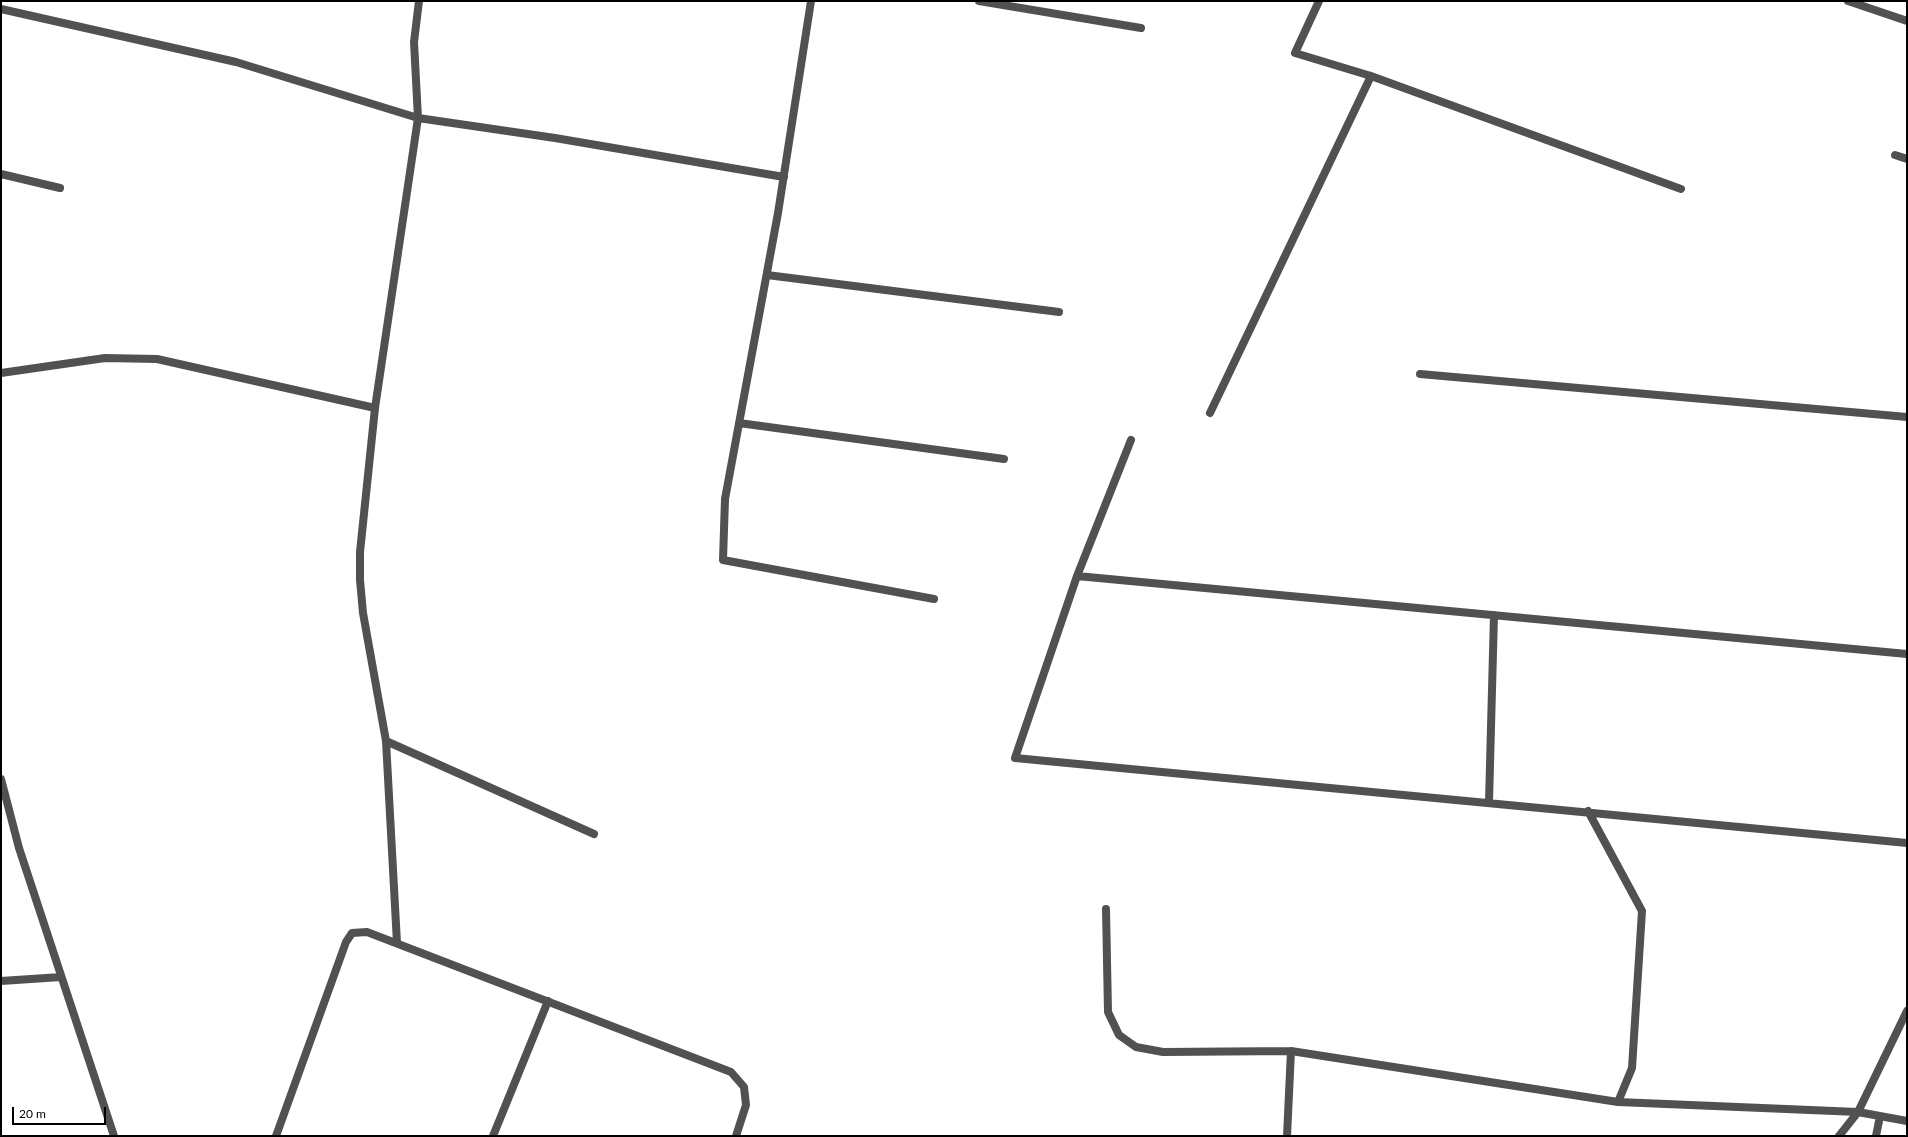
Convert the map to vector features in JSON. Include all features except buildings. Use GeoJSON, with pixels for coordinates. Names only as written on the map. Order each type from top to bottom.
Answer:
{"type":"FeatureCollection","features":[{"type":"Feature","properties":{"kind":"street"},"geometry":{"type":"LineString","coordinates":[[397,943],[386,741],[363,613],[360,580],[360,552],[375,408],[418,118],[414,42],[419,1]]}},
{"type":"Feature","properties":{"kind":"street"},"geometry":{"type":"LineString","coordinates":[[811,1],[784,177],[725,499],[723,560],[934,599]]}},
{"type":"Feature","properties":{"kind":"street"},"geometry":{"type":"LineString","coordinates":[[979,1],[1141,28]]}},
{"type":"Feature","properties":{"kind":"street"},"geometry":{"type":"LineString","coordinates":[[1319,1],[1295,53],[1371,76],[1681,189]]}},
{"type":"Feature","properties":{"kind":"street"},"geometry":{"type":"LineString","coordinates":[[1848,1],[1907,22]]}},
{"type":"Feature","properties":{"kind":"street"},"geometry":{"type":"LineString","coordinates":[[1,9],[236,62],[418,118],[554,138],[784,177]]}},
{"type":"Feature","properties":{"kind":"street"},"geometry":{"type":"LineString","coordinates":[[1210,414],[1371,76]]}},
{"type":"Feature","properties":{"kind":"street"},"geometry":{"type":"LineString","coordinates":[[1895,155],[1907,158]]}},
{"type":"Feature","properties":{"kind":"street"},"geometry":{"type":"LineString","coordinates":[[1,174],[60,188]]}},
{"type":"Feature","properties":{"kind":"street"},"geometry":{"type":"LineString","coordinates":[[767,275],[1060,312]]}},
{"type":"Feature","properties":{"kind":"street"},"geometry":{"type":"LineString","coordinates":[[1,373],[105,358],[157,359],[375,408]]}},
{"type":"Feature","properties":{"kind":"street"},"geometry":{"type":"LineString","coordinates":[[1420,374],[1907,417]]}},
{"type":"Feature","properties":{"kind":"street"},"geometry":{"type":"LineString","coordinates":[[739,423],[1004,459]]}},
{"type":"Feature","properties":{"kind":"street"},"geometry":{"type":"LineString","coordinates":[[1131,440],[1077,576],[1015,758],[1907,842]]}},
{"type":"Feature","properties":{"kind":"street"},"geometry":{"type":"LineString","coordinates":[[1077,576],[1907,654]]}},
{"type":"Feature","properties":{"kind":"street"},"geometry":{"type":"LineString","coordinates":[[1489,802],[1494,615]]}},
{"type":"Feature","properties":{"kind":"street"},"geometry":{"type":"LineString","coordinates":[[386,741],[594,834]]}},
{"type":"Feature","properties":{"kind":"street"},"geometry":{"type":"LineString","coordinates":[[1,779],[19,848],[114,1136]]}},
{"type":"Feature","properties":{"kind":"street"},"geometry":{"type":"LineString","coordinates":[[1588,811],[1642,911],[1632,1068],[1618,1102]]}},
{"type":"Feature","properties":{"kind":"street"},"geometry":{"type":"LineString","coordinates":[[1106,909],[1108,1012],[1119,1035],[1136,1047],[1163,1052],[1291,1051],[1618,1102],[1858,1112],[1907,1121]]}},
{"type":"Feature","properties":{"kind":"street"},"geometry":{"type":"LineString","coordinates":[[276,1136],[346,942],[352,933],[366,932],[731,1072],[744,1087],[746,1105],[736,1136]]}},
{"type":"Feature","properties":{"kind":"street"},"geometry":{"type":"LineString","coordinates":[[1,981],[61,977]]}},
{"type":"Feature","properties":{"kind":"street"},"geometry":{"type":"LineString","coordinates":[[493,1136],[548,1001]]}},
{"type":"Feature","properties":{"kind":"street"},"geometry":{"type":"LineString","coordinates":[[1839,1136],[1858,1112],[1907,1011]]}},
{"type":"Feature","properties":{"kind":"street"},"geometry":{"type":"LineString","coordinates":[[1287,1136],[1291,1051]]}},
{"type":"Feature","properties":{"kind":"street"},"geometry":{"type":"LineString","coordinates":[[1876,1136],[1880,1116]]}}]}
